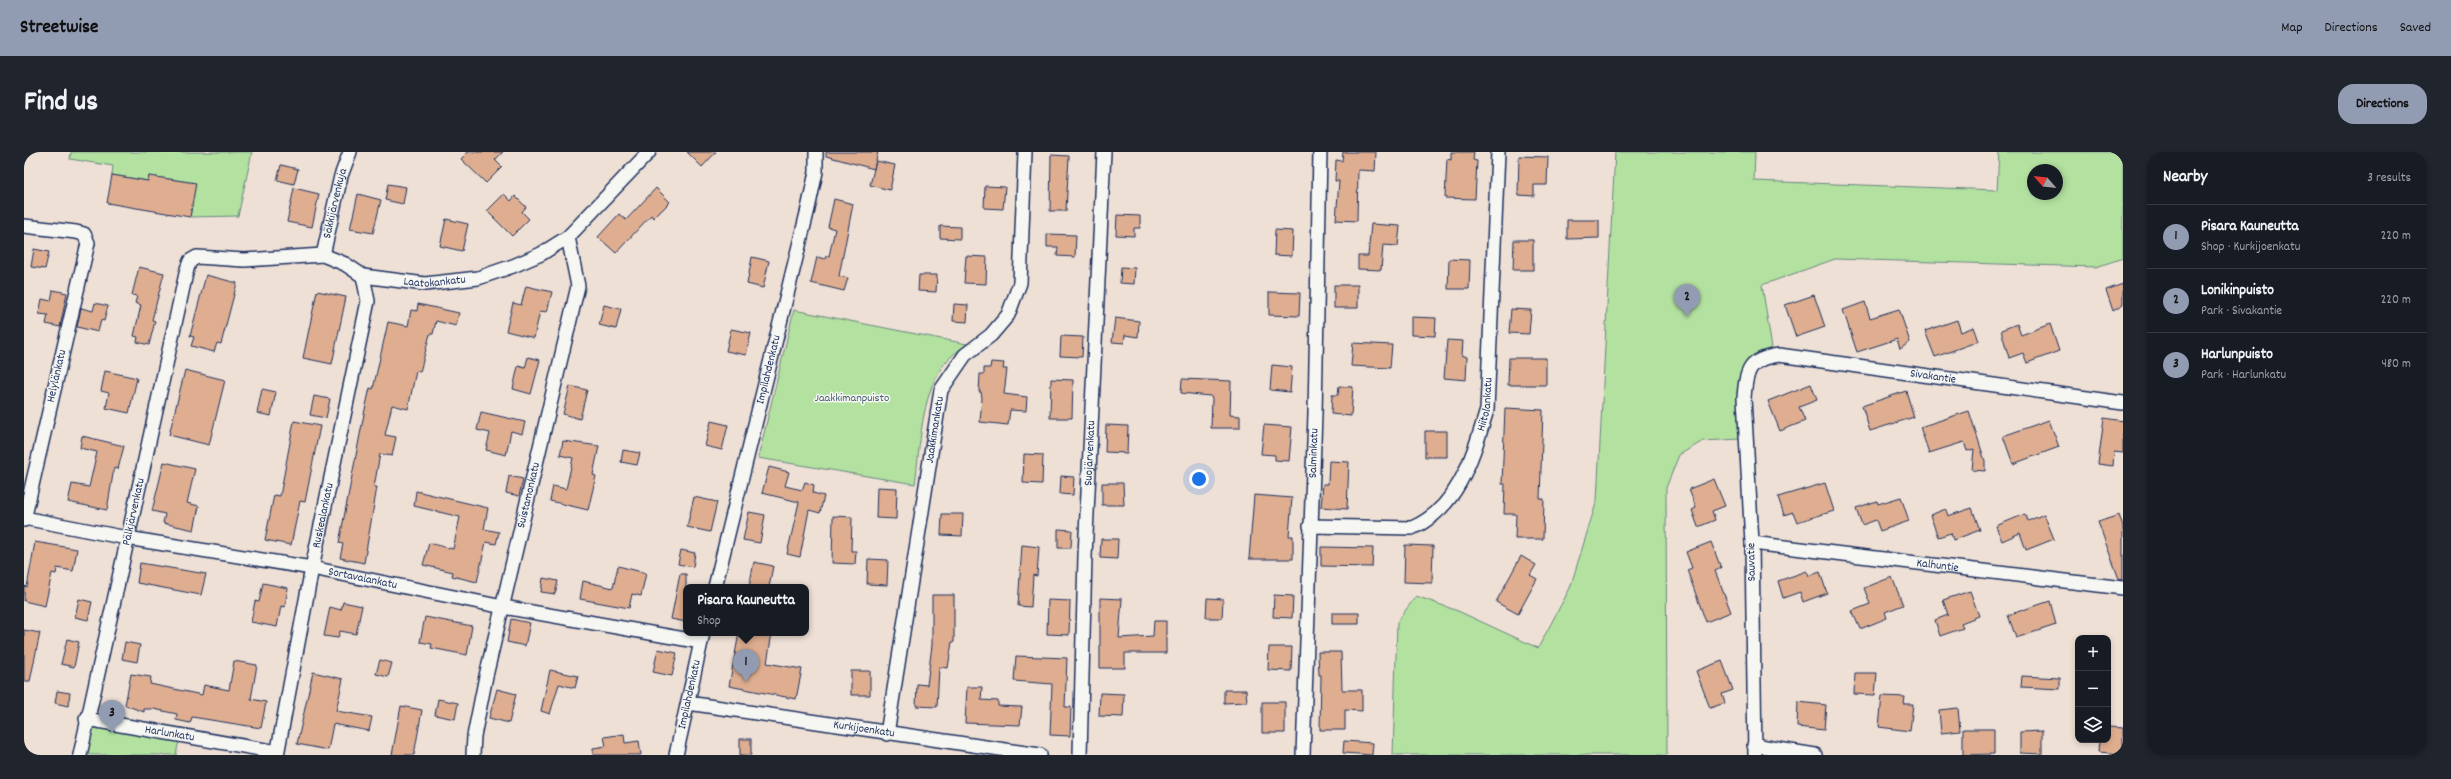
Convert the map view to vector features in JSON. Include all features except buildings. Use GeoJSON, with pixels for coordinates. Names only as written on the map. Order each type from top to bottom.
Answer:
{"type":"FeatureCollection","features":[{"type":"Feature","properties":{"kind":"street","name":"Säkkijärvenkuja"},"geometry":{"type":"LineString","coordinates":[[323,255],[342,176],[350,152]]}},
{"type":"Feature","properties":{"kind":"street","name":"Laatokankatu"},"geometry":{"type":"LineString","coordinates":[[186,269],[190,261],[197,257],[244,260],[323,255],[345,264],[363,276],[425,284],[478,278],[540,254],[568,237],[649,152]]}},
{"type":"Feature","properties":{"kind":"street","name":"Impilahdenkatu"},"geometry":{"type":"LineString","coordinates":[[716,584],[808,209],[816,172],[816,152]]}},
{"type":"Feature","properties":{"kind":"street","name":"Jaakkimankatu"},"geometry":{"type":"LineString","coordinates":[[887,734],[940,390],[965,355],[991,335],[1008,315],[1020,283],[1025,152]]}},
{"type":"Feature","properties":{"kind":"street","name":"Suojärvenkatu"},"geometry":{"type":"LineString","coordinates":[[1080,755],[1085,556],[1104,152]]}},
{"type":"Feature","properties":{"kind":"street","name":"Salminkatu"},"geometry":{"type":"LineString","coordinates":[[1303,755],[1315,414],[1320,152]]}},
{"type":"Feature","properties":{"kind":"street","name":"Hiitolankatu"},"geometry":{"type":"LineString","coordinates":[[1310,526],[1412,528],[1428,522],[1441,511],[1453,495],[1463,476],[1476,444],[1487,410],[1498,152]]}},
{"type":"Feature","properties":{"kind":"street","name":"Helylänkatu"},"geometry":{"type":"LineString","coordinates":[[24,226],[84,234],[88,243],[24,519]]}},
{"type":"Feature","properties":{"kind":"street","name":"Suistamonkatu"},"geometry":{"type":"LineString","coordinates":[[473,755],[474,736],[486,676],[578,286],[568,237]]}},
{"type":"Feature","properties":{"kind":"street","name":"Pälkjärvenkatu"},"geometry":{"type":"LineString","coordinates":[[80,755],[86,719],[186,269]]}},
{"type":"Feature","properties":{"kind":"street","name":"Ruskealankatu"},"geometry":{"type":"LineString","coordinates":[[277,754],[312,568],[368,301],[363,276]]}},
{"type":"Feature","properties":{"kind":"street","name":"Sivakantie"},"geometry":{"type":"LineString","coordinates":[[1749,370],[1755,362],[1767,357],[1779,355],[2123,403]]}},
{"type":"Feature","properties":{"kind":"street","name":"Sauvatie"},"geometry":{"type":"LineString","coordinates":[[1749,370],[1744,398],[1752,543],[1754,750]]}},
{"type":"Feature","properties":{"kind":"street","name":"Sortavalankatu"},"geometry":{"type":"LineString","coordinates":[[24,519],[127,538],[312,568],[503,607],[683,634]]}},
{"type":"Feature","properties":{"kind":"street","name":"Kalhuntie"},"geometry":{"type":"LineString","coordinates":[[1752,543],[2123,588]]}},
{"type":"Feature","properties":{"kind":"street","name":"Impilahdenkatu"},"geometry":{"type":"LineString","coordinates":[[676,755],[702,637]]}},
{"type":"Feature","properties":{"kind":"street","name":"Kurkijoenkatu"},"geometry":{"type":"LineString","coordinates":[[688,703],[887,734],[1040,755]]}},
{"type":"Feature","properties":{"kind":"street","name":"Harlunkatu"},"geometry":{"type":"LineString","coordinates":[[86,719],[277,754]]}},
{"type":"Feature","properties":{"kind":"street"},"geometry":{"type":"LineString","coordinates":[[1754,750],[1815,755]]}},
{"type":"Feature","properties":{"kind":"green space"},"geometry":{"type":"Polygon","coordinates":[[[71,152],[252,152],[238,216],[190,217],[195,183],[149,176],[148,181],[112,175],[113,166],[70,159],[71,152]]]}},
{"type":"Feature","properties":{"kind":"green space"},"geometry":{"type":"Polygon","coordinates":[[[1615,152],[1755,152],[1754,181],[1997,190],[1999,152],[2123,152],[2123,258],[2096,267],[1835,259],[1762,285],[1772,348],[1752,358],[1741,439],[1703,441],[1679,455],[1666,488],[1667,755],[1393,755],[1397,622],[1416,596],[1458,611],[1538,648],[1570,588],[1597,500],[1615,152]]]}},
{"type":"Feature","properties":{"kind":"green space","name":"Jaakkimanpuisto"},"geometry":{"type":"Polygon","coordinates":[[[794,310],[967,344],[945,363],[935,379],[922,423],[915,484],[758,458],[794,310]]]}},
{"type":"Feature","properties":{"kind":"green space"},"geometry":{"type":"Polygon","coordinates":[[[91,725],[179,740],[176,755],[85,755],[91,725]]]}},
{"type":"Feature","properties":{"kind":"place","name":"Lonikinpuisto"},"geometry":{"type":"Point","coordinates":[1687,317]}},
{"type":"Feature","properties":{"kind":"place","name":"Pisara Kauneutta"},"geometry":{"type":"Point","coordinates":[746,682]}},
{"type":"Feature","properties":{"kind":"place","name":"Harlunpuisto"},"geometry":{"type":"Point","coordinates":[112,733]}}]}
